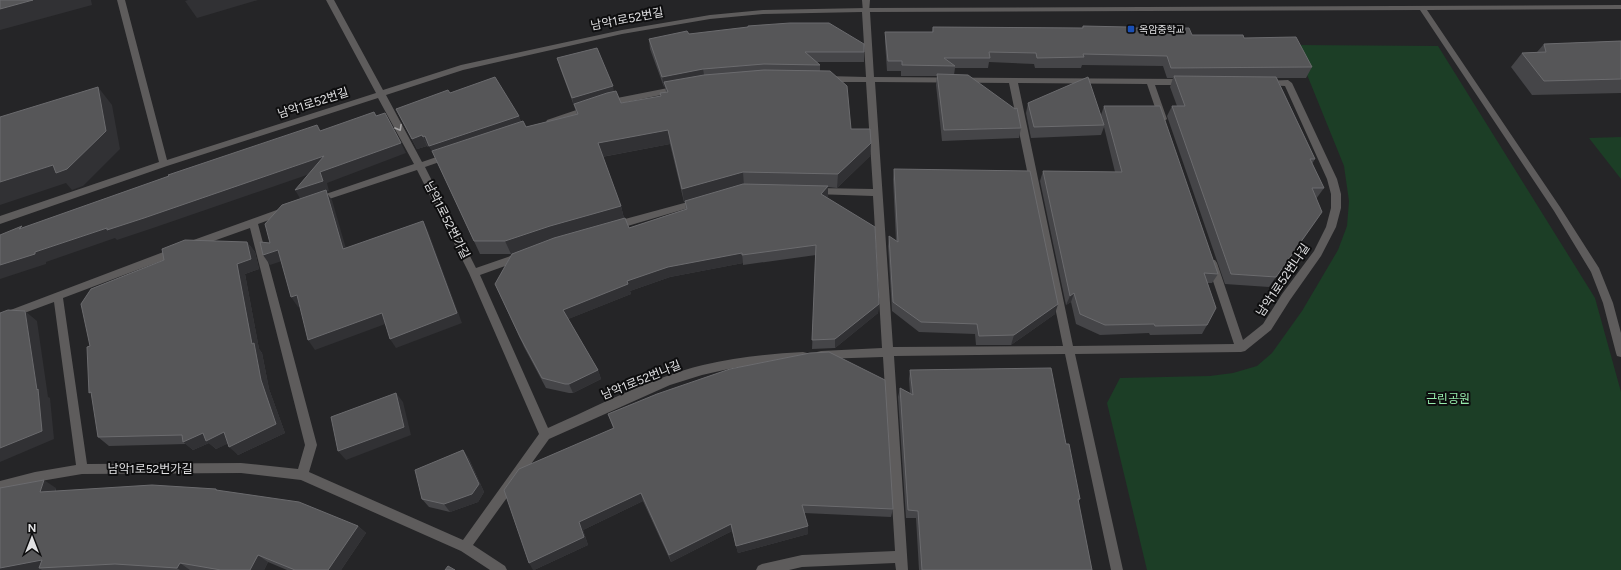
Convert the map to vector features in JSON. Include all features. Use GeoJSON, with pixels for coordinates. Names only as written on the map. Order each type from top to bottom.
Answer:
{"type":"FeatureCollection","features":[{"type":"Feature","properties":{"kind":"street"},"geometry":{"type":"LineString","coordinates":[[121,0],[164,164]]}},
{"type":"Feature","properties":{"kind":"street","name":"남악1로52번가길"},"geometry":{"type":"LineString","coordinates":[[330,0],[420,165],[474,273],[545,435]]}},
{"type":"Feature","properties":{"kind":"street"},"geometry":{"type":"LineString","coordinates":[[866,5],[902,570]]}},
{"type":"Feature","properties":{"kind":"street","name":"남악1로52번길"},"geometry":{"type":"LineString","coordinates":[[0,220],[164,164],[461,68],[622,32],[710,17],[866,5],[1422,8],[1621,7]]}},
{"type":"Feature","properties":{"kind":"street"},"geometry":{"type":"LineString","coordinates":[[1422,8],[1557,209],[1596,271],[1608,303],[1621,353]]}},
{"type":"Feature","properties":{"kind":"street"},"geometry":{"type":"LineString","coordinates":[[818,79],[1196,82]]}},
{"type":"Feature","properties":{"kind":"street"},"geometry":{"type":"LineString","coordinates":[[1013,81],[1117,570]]}},
{"type":"Feature","properties":{"kind":"street"},"geometry":{"type":"LineString","coordinates":[[1150,82],[1165,126]]}},
{"type":"Feature","properties":{"kind":"street","name":"남악1로52번나길"},"geometry":{"type":"LineString","coordinates":[[1241,348],[1267,327],[1286,297],[1318,253],[1331,227],[1336,208],[1336,194],[1332,179],[1288,83],[1258,83]]}},
{"type":"Feature","properties":{"kind":"street"},"geometry":{"type":"LineString","coordinates":[[541,125],[598,106],[690,86]]}},
{"type":"Feature","properties":{"kind":"street"},"geometry":{"type":"LineString","coordinates":[[306,204],[457,153]]}},
{"type":"Feature","properties":{"kind":"street"},"geometry":{"type":"LineString","coordinates":[[806,191],[877,193]]}},
{"type":"Feature","properties":{"kind":"street"},"geometry":{"type":"LineString","coordinates":[[605,229],[707,200]]}},
{"type":"Feature","properties":{"kind":"street"},"geometry":{"type":"LineString","coordinates":[[0,318],[291,209]]}},
{"type":"Feature","properties":{"kind":"street"},"geometry":{"type":"LineString","coordinates":[[253,222],[311,445],[302,475]]}},
{"type":"Feature","properties":{"kind":"street"},"geometry":{"type":"LineString","coordinates":[[1070,350],[1241,348],[1208,252]]}},
{"type":"Feature","properties":{"kind":"street"},"geometry":{"type":"LineString","coordinates":[[474,273],[525,254]]}},
{"type":"Feature","properties":{"kind":"street"},"geometry":{"type":"LineString","coordinates":[[58,296],[82,469]]}},
{"type":"Feature","properties":{"kind":"street","name":"남악1로52번나길"},"geometry":{"type":"LineString","coordinates":[[545,435],[667,381],[702,370],[733,363],[772,358],[888,352],[1070,350]]}},
{"type":"Feature","properties":{"kind":"street"},"geometry":{"type":"LineString","coordinates":[[465,546],[545,435]]}},
{"type":"Feature","properties":{"kind":"street","name":"남악1로52번가길"},"geometry":{"type":"LineString","coordinates":[[0,486],[35,477],[82,469],[241,468],[302,475],[465,546],[501,570]]}},
{"type":"Feature","properties":{"kind":"street"},"geometry":{"type":"LineString","coordinates":[[762,570],[802,561],[901,556]]}},
{"type":"Feature","properties":{"kind":"green space","name":"근린공원"},"geometry":{"type":"Polygon","coordinates":[[[1295,45],[1438,46],[1595,298],[1621,392],[1621,570],[1147,570],[1107,403],[1120,378],[1210,376],[1233,373],[1257,366],[1272,353],[1302,311],[1338,250],[1347,226],[1349,201],[1344,166],[1295,45]]]}},
{"type":"Feature","properties":{"kind":"green space"},"geometry":{"type":"Polygon","coordinates":[[[1621,137],[1621,179],[1589,138],[1621,137]]]}},
{"type":"Feature","properties":{"kind":"building"},"geometry":{"type":"Polygon","coordinates":[[[0,0],[33,0],[0,9],[0,0]]]}},
{"type":"Feature","properties":{"kind":"building"},"geometry":{"type":"Polygon","coordinates":[[[790,23],[829,23],[864,44],[864,52],[805,52],[820,65],[764,64],[703,69],[662,77],[649,39],[687,31],[689,34],[748,26],[790,23]]]}},
{"type":"Feature","properties":{"kind":"building"},"geometry":{"type":"Polygon","coordinates":[[[1083,26],[1189,28],[1192,35],[1243,35],[1244,38],[1296,37],[1312,67],[1171,68],[1167,56],[1083,54],[1084,57],[1037,58],[1036,53],[989,52],[990,58],[944,58],[955,66],[902,65],[902,61],[888,61],[885,32],[933,32],[933,27],[1083,28],[1083,26]]]}},
{"type":"Feature","properties":{"kind":"building"},"geometry":{"type":"Polygon","coordinates":[[[1621,41],[1621,79],[1544,81],[1522,53],[1546,52],[1544,44],[1621,41]]]}},
{"type":"Feature","properties":{"kind":"building"},"geometry":{"type":"Polygon","coordinates":[[[597,48],[613,86],[572,98],[557,58],[597,48]]]}},
{"type":"Feature","properties":{"kind":"building"},"geometry":{"type":"Polygon","coordinates":[[[764,70],[830,71],[847,86],[851,129],[870,129],[871,143],[838,174],[743,172],[682,189],[668,130],[598,143],[621,206],[550,226],[505,241],[474,241],[432,151],[523,121],[526,127],[578,114],[574,104],[607,93],[616,91],[621,103],[661,96],[660,93],[668,92],[664,82],[704,75],[764,70]]]}},
{"type":"Feature","properties":{"kind":"building"},"geometry":{"type":"Polygon","coordinates":[[[937,74],[968,75],[1015,109],[1017,108],[1021,128],[944,130],[937,74]]]}},
{"type":"Feature","properties":{"kind":"building"},"geometry":{"type":"Polygon","coordinates":[[[1174,76],[1276,77],[1315,159],[1310,159],[1324,188],[1312,188],[1322,212],[1276,277],[1231,274],[1172,106],[1185,106],[1174,76]]]}},
{"type":"Feature","properties":{"kind":"building"},"geometry":{"type":"Polygon","coordinates":[[[495,77],[519,116],[429,146],[425,136],[423,137],[422,135],[412,139],[396,109],[448,90],[450,93],[495,77]]]}},
{"type":"Feature","properties":{"kind":"building"},"geometry":{"type":"Polygon","coordinates":[[[1088,77],[1104,125],[1034,127],[1028,103],[1088,77]]]}},
{"type":"Feature","properties":{"kind":"building"},"geometry":{"type":"Polygon","coordinates":[[[98,87],[106,131],[67,169],[56,173],[53,165],[0,182],[0,117],[98,87]]]}},
{"type":"Feature","properties":{"kind":"building"},"geometry":{"type":"Polygon","coordinates":[[[1104,106],[1160,106],[1218,274],[1204,273],[1216,308],[1207,325],[1105,325],[1080,314],[1074,293],[1070,296],[1043,171],[1122,172],[1104,106]]]}},
{"type":"Feature","properties":{"kind":"building"},"geometry":{"type":"Polygon","coordinates":[[[374,112],[376,116],[385,113],[401,143],[320,172],[323,181],[295,190],[324,156],[144,218],[107,230],[107,228],[0,265],[0,235],[22,226],[19,229],[169,176],[168,175],[317,125],[320,131],[374,112]]]}},
{"type":"Feature","properties":{"kind":"building"},"geometry":{"type":"Polygon","coordinates":[[[894,169],[1030,171],[1058,304],[1014,335],[979,336],[977,324],[921,322],[893,302],[889,236],[898,242],[894,169]]]}},
{"type":"Feature","properties":{"kind":"building"},"geometry":{"type":"Polygon","coordinates":[[[743,184],[828,186],[821,194],[875,227],[879,304],[835,339],[812,340],[816,245],[742,255],[742,253],[668,267],[627,281],[628,284],[563,310],[598,370],[569,384],[542,378],[520,337],[495,284],[512,254],[554,238],[625,218],[629,228],[687,209],[685,201],[743,184]]]}},
{"type":"Feature","properties":{"kind":"building"},"geometry":{"type":"Polygon","coordinates":[[[326,190],[343,249],[423,221],[457,313],[390,339],[382,313],[308,340],[297,295],[291,297],[278,250],[263,255],[260,242],[270,243],[265,224],[282,205],[326,190]]]}},
{"type":"Feature","properties":{"kind":"building"},"geometry":{"type":"Polygon","coordinates":[[[185,240],[247,242],[251,259],[237,264],[252,344],[254,343],[261,380],[276,424],[229,447],[224,432],[206,441],[203,433],[183,442],[182,435],[98,437],[91,392],[89,393],[87,347],[90,346],[81,304],[91,289],[164,260],[162,249],[185,240]]]}},
{"type":"Feature","properties":{"kind":"building"},"geometry":{"type":"Polygon","coordinates":[[[8,310],[25,311],[37,390],[38,389],[42,431],[0,448],[0,313],[8,310]]]}},
{"type":"Feature","properties":{"kind":"building"},"geometry":{"type":"Polygon","coordinates":[[[829,352],[885,380],[893,509],[802,505],[808,526],[736,546],[731,524],[669,555],[641,493],[579,522],[584,537],[529,563],[504,490],[519,469],[614,428],[608,414],[657,394],[730,369],[810,353],[829,352]]]}},
{"type":"Feature","properties":{"kind":"building"},"geometry":{"type":"Polygon","coordinates":[[[1051,368],[1066,444],[1069,444],[1092,570],[922,570],[918,511],[908,510],[900,388],[913,395],[910,370],[1051,368]]]}},
{"type":"Feature","properties":{"kind":"building"},"geometry":{"type":"Polygon","coordinates":[[[396,393],[404,427],[338,451],[331,417],[396,393]]]}},
{"type":"Feature","properties":{"kind":"building"},"geometry":{"type":"Polygon","coordinates":[[[463,450],[479,484],[472,494],[444,504],[422,499],[415,470],[463,450]]]}},
{"type":"Feature","properties":{"kind":"building"},"geometry":{"type":"Polygon","coordinates":[[[44,480],[40,492],[152,485],[216,489],[299,502],[358,526],[328,570],[295,570],[258,555],[250,570],[221,570],[180,563],[177,568],[115,564],[39,568],[42,560],[0,568],[0,488],[44,480]]]}},
{"type":"Feature","properties":{"kind":"building"},"geometry":{"type":"Polygon","coordinates":[[[448,566],[455,570],[445,570],[448,566]]]}},
{"type":"Feature","properties":{"kind":"place","name":"옥암중학교"},"geometry":{"type":"Point","coordinates":[1131,29]}}]}
